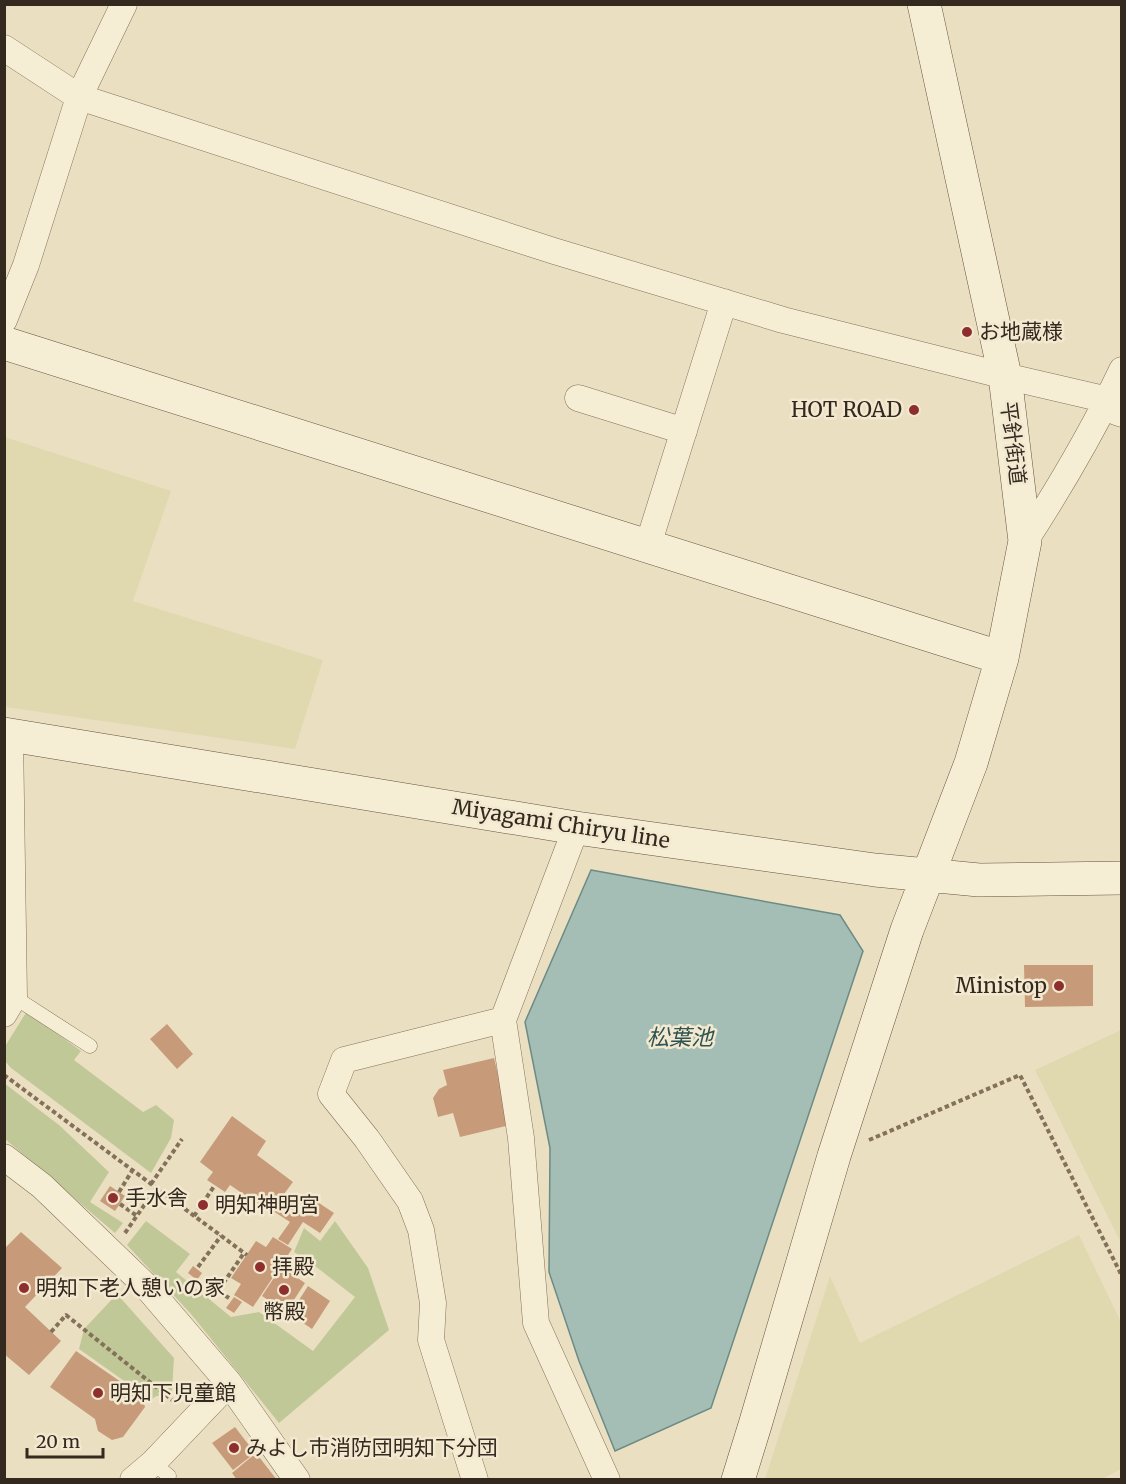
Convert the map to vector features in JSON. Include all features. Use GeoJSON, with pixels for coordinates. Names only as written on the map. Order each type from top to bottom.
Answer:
{"type":"FeatureCollection","features":[{"type":"Feature","properties":{"kind":"street"},"geometry":{"type":"LineString","coordinates":[[4,320],[26,266],[79,96],[124,4]]}},
{"type":"Feature","properties":{"kind":"street","name":"平針街道"},"geometry":{"type":"LineString","coordinates":[[738,1479],[834,1156],[907,930],[970,763],[1002,657],[1025,541],[1005,376],[924,4]]}},
{"type":"Feature","properties":{"kind":"street"},"geometry":{"type":"LineString","coordinates":[[4,48],[79,96],[554,251],[783,320],[1117,404]]}},
{"type":"Feature","properties":{"kind":"street"},"geometry":{"type":"LineString","coordinates":[[648,545],[724,302]]}},
{"type":"Feature","properties":{"kind":"street"},"geometry":{"type":"LineString","coordinates":[[4,343],[1002,657]]}},
{"type":"Feature","properties":{"kind":"street"},"geometry":{"type":"LineString","coordinates":[[1025,541],[1117,404],[1122,370]]}},
{"type":"Feature","properties":{"kind":"street"},"geometry":{"type":"LineString","coordinates":[[578,398],[684,431]]}},
{"type":"Feature","properties":{"kind":"street"},"geometry":{"type":"LineString","coordinates":[[7,734],[9,1006]]}},
{"type":"Feature","properties":{"kind":"street","name":"Miyagami Chiryu line"},"geometry":{"type":"LineString","coordinates":[[7,734],[576,828],[875,870],[978,880],[1122,878]]}},
{"type":"Feature","properties":{"kind":"street"},"geometry":{"type":"LineString","coordinates":[[576,828],[503,1020],[521,1138],[536,1323],[608,1479]]}},
{"type":"Feature","properties":{"kind":"street"},"geometry":{"type":"LineString","coordinates":[[476,1479],[431,1340],[433,1303],[421,1230],[414,1211],[410,1201],[367,1139],[331,1094],[344,1060],[503,1020]]}},
{"type":"Feature","properties":{"kind":"street"},"geometry":{"type":"LineString","coordinates":[[4,1157],[42,1186],[147,1286],[229,1383],[297,1479]]}},
{"type":"Feature","properties":{"kind":"street"},"geometry":{"type":"LineString","coordinates":[[133,1479],[161,1470],[194,1419],[229,1383]]}},
{"type":"Feature","properties":{"kind":"lane"},"geometry":{"type":"LineString","coordinates":[[9,1006],[90,1046]]}},
{"type":"Feature","properties":{"kind":"path"},"geometry":{"type":"LineString","coordinates":[[4,1075],[245,1254],[218,1291],[230,1298]]}},
{"type":"Feature","properties":{"kind":"path"},"geometry":{"type":"LineString","coordinates":[[834,1156],[1020,1075],[1122,1276]]}},
{"type":"Feature","properties":{"kind":"path"},"geometry":{"type":"LineString","coordinates":[[151,1184],[182,1140]]}},
{"type":"Feature","properties":{"kind":"path"},"geometry":{"type":"LineString","coordinates":[[118,1192],[132,1171]]}},
{"type":"Feature","properties":{"kind":"path"},"geometry":{"type":"LineString","coordinates":[[194,1216],[215,1185]]}},
{"type":"Feature","properties":{"kind":"path"},"geometry":{"type":"LineString","coordinates":[[133,1222],[156,1188]]}},
{"type":"Feature","properties":{"kind":"path"},"geometry":{"type":"LineString","coordinates":[[120,1204],[137,1216]]}},
{"type":"Feature","properties":{"kind":"path"},"geometry":{"type":"LineString","coordinates":[[198,1267],[221,1236]]}},
{"type":"Feature","properties":{"kind":"path"},"geometry":{"type":"LineString","coordinates":[[51,1332],[66,1315],[194,1419]]}},
{"type":"Feature","properties":{"kind":"shaded area"},"geometry":{"type":"Polygon","coordinates":[[[5,437],[171,491],[133,601],[323,660],[295,749],[5,707],[5,437]]]}},
{"type":"Feature","properties":{"kind":"shaded area"},"geometry":{"type":"Polygon","coordinates":[[[1121,1030],[1121,1243],[1035,1070],[1121,1030]]]}},
{"type":"Feature","properties":{"kind":"shaded area"},"geometry":{"type":"Polygon","coordinates":[[[1079,1235],[1121,1322],[1121,1469],[1100,1480],[765,1479],[830,1276],[860,1343],[1079,1235]]]}},
{"type":"Feature","properties":{"kind":"green space"},"geometry":{"type":"Polygon","coordinates":[[[27,1011],[81,1051],[74,1060],[143,1112],[156,1105],[174,1120],[171,1138],[151,1173],[11,1068],[5,1061],[4,1048],[27,1011]]]}},
{"type":"Feature","properties":{"kind":"green space"},"geometry":{"type":"Polygon","coordinates":[[[4,1083],[59,1125],[109,1172],[90,1202],[123,1223],[115,1233],[5,1139],[4,1083]]]}},
{"type":"Feature","properties":{"kind":"green space"},"geometry":{"type":"Polygon","coordinates":[[[146,1221],[190,1254],[176,1272],[231,1317],[259,1312],[313,1351],[355,1297],[294,1252],[304,1228],[320,1241],[335,1221],[368,1268],[389,1330],[279,1423],[191,1314],[127,1245],[146,1221]]]}},
{"type":"Feature","properties":{"kind":"green space"},"geometry":{"type":"Polygon","coordinates":[[[117,1294],[174,1358],[172,1391],[168,1396],[156,1396],[151,1400],[79,1349],[84,1329],[117,1294]]]}},
{"type":"Feature","properties":{"kind":"water","name":"松葉池"},"geometry":{"type":"Polygon","coordinates":[[[591,870],[840,915],[863,951],[711,1408],[615,1451],[579,1361],[549,1272],[550,1148],[525,1022],[591,870]]]}},
{"type":"Feature","properties":{"kind":"building","name":"Ministop"},"geometry":{"type":"Polygon","coordinates":[[[1024,965],[1093,965],[1093,1006],[1025,1007],[1024,965]]]}},
{"type":"Feature","properties":{"kind":"building"},"geometry":{"type":"Polygon","coordinates":[[[167,1024],[193,1054],[177,1069],[150,1039],[167,1024]]]}},
{"type":"Feature","properties":{"kind":"building"},"geometry":{"type":"Polygon","coordinates":[[[494,1058],[510,1125],[460,1137],[453,1113],[438,1117],[433,1098],[439,1089],[447,1085],[443,1070],[494,1058]]]}},
{"type":"Feature","properties":{"kind":"building"},"geometry":{"type":"Polygon","coordinates":[[[232,1116],[266,1141],[257,1155],[293,1182],[281,1198],[304,1213],[313,1199],[334,1213],[320,1233],[303,1222],[288,1245],[278,1239],[290,1222],[270,1209],[268,1211],[230,1185],[225,1192],[207,1180],[213,1172],[200,1162],[232,1116]]]}},
{"type":"Feature","properties":{"kind":"building","name":"手水舎"},"geometry":{"type":"Polygon","coordinates":[[[110,1186],[125,1196],[115,1211],[100,1201],[110,1186]]]}},
{"type":"Feature","properties":{"kind":"building","name":"明知下老人憩いの家"},"geometry":{"type":"Polygon","coordinates":[[[21,1232],[62,1268],[25,1307],[61,1341],[29,1375],[4,1354],[4,1249],[21,1232]]]}},
{"type":"Feature","properties":{"kind":"building","name":"拝殿"},"geometry":{"type":"Polygon","coordinates":[[[273,1237],[292,1249],[253,1307],[234,1295],[241,1284],[231,1278],[256,1241],[266,1247],[273,1237]]]}},
{"type":"Feature","properties":{"kind":"building"},"geometry":{"type":"Polygon","coordinates":[[[193,1266],[202,1273],[197,1280],[188,1273],[193,1266]]]}},
{"type":"Feature","properties":{"kind":"building","name":"幣殿"},"geometry":{"type":"Polygon","coordinates":[[[281,1267],[305,1283],[286,1312],[262,1296],[281,1267]]]}},
{"type":"Feature","properties":{"kind":"building"},"geometry":{"type":"Polygon","coordinates":[[[308,1286],[330,1301],[312,1329],[290,1314],[308,1286]]]}},
{"type":"Feature","properties":{"kind":"building"},"geometry":{"type":"Polygon","coordinates":[[[234,1297],[242,1302],[234,1313],[226,1308],[234,1297]]]}},
{"type":"Feature","properties":{"kind":"building","name":"明知下児童館"},"geometry":{"type":"Polygon","coordinates":[[[76,1351],[124,1384],[120,1389],[130,1388],[142,1397],[145,1407],[123,1437],[112,1440],[98,1431],[95,1419],[50,1387],[76,1351]]]}},
{"type":"Feature","properties":{"kind":"building","name":"みよし市消防団明知下分団"},"geometry":{"type":"Polygon","coordinates":[[[235,1427],[255,1453],[233,1470],[212,1443],[235,1427]]]}},
{"type":"Feature","properties":{"kind":"building"},"geometry":{"type":"Polygon","coordinates":[[[256,1453],[277,1480],[237,1480],[232,1473],[256,1453]]]}},
{"type":"Feature","properties":{"kind":"place","name":"お地蔵様"},"geometry":{"type":"Point","coordinates":[967,332]}},
{"type":"Feature","properties":{"kind":"place","name":"HOT ROAD"},"geometry":{"type":"Point","coordinates":[914,410]}},
{"type":"Feature","properties":{"kind":"place","name":"Ministop"},"geometry":{"type":"Point","coordinates":[1059,986]}},
{"type":"Feature","properties":{"kind":"place","name":"手水舎"},"geometry":{"type":"Point","coordinates":[113,1198]}},
{"type":"Feature","properties":{"kind":"place","name":"明知神明宮"},"geometry":{"type":"Point","coordinates":[203,1205]}},
{"type":"Feature","properties":{"kind":"place","name":"拝殿"},"geometry":{"type":"Point","coordinates":[260,1267]}},
{"type":"Feature","properties":{"kind":"place","name":"明知下老人憩いの家"},"geometry":{"type":"Point","coordinates":[24,1288]}},
{"type":"Feature","properties":{"kind":"place","name":"幣殿"},"geometry":{"type":"Point","coordinates":[284,1290]}},
{"type":"Feature","properties":{"kind":"place","name":"明知下児童館"},"geometry":{"type":"Point","coordinates":[98,1393]}},
{"type":"Feature","properties":{"kind":"place","name":"みよし市消防団明知下分団"},"geometry":{"type":"Point","coordinates":[234,1448]}}]}
